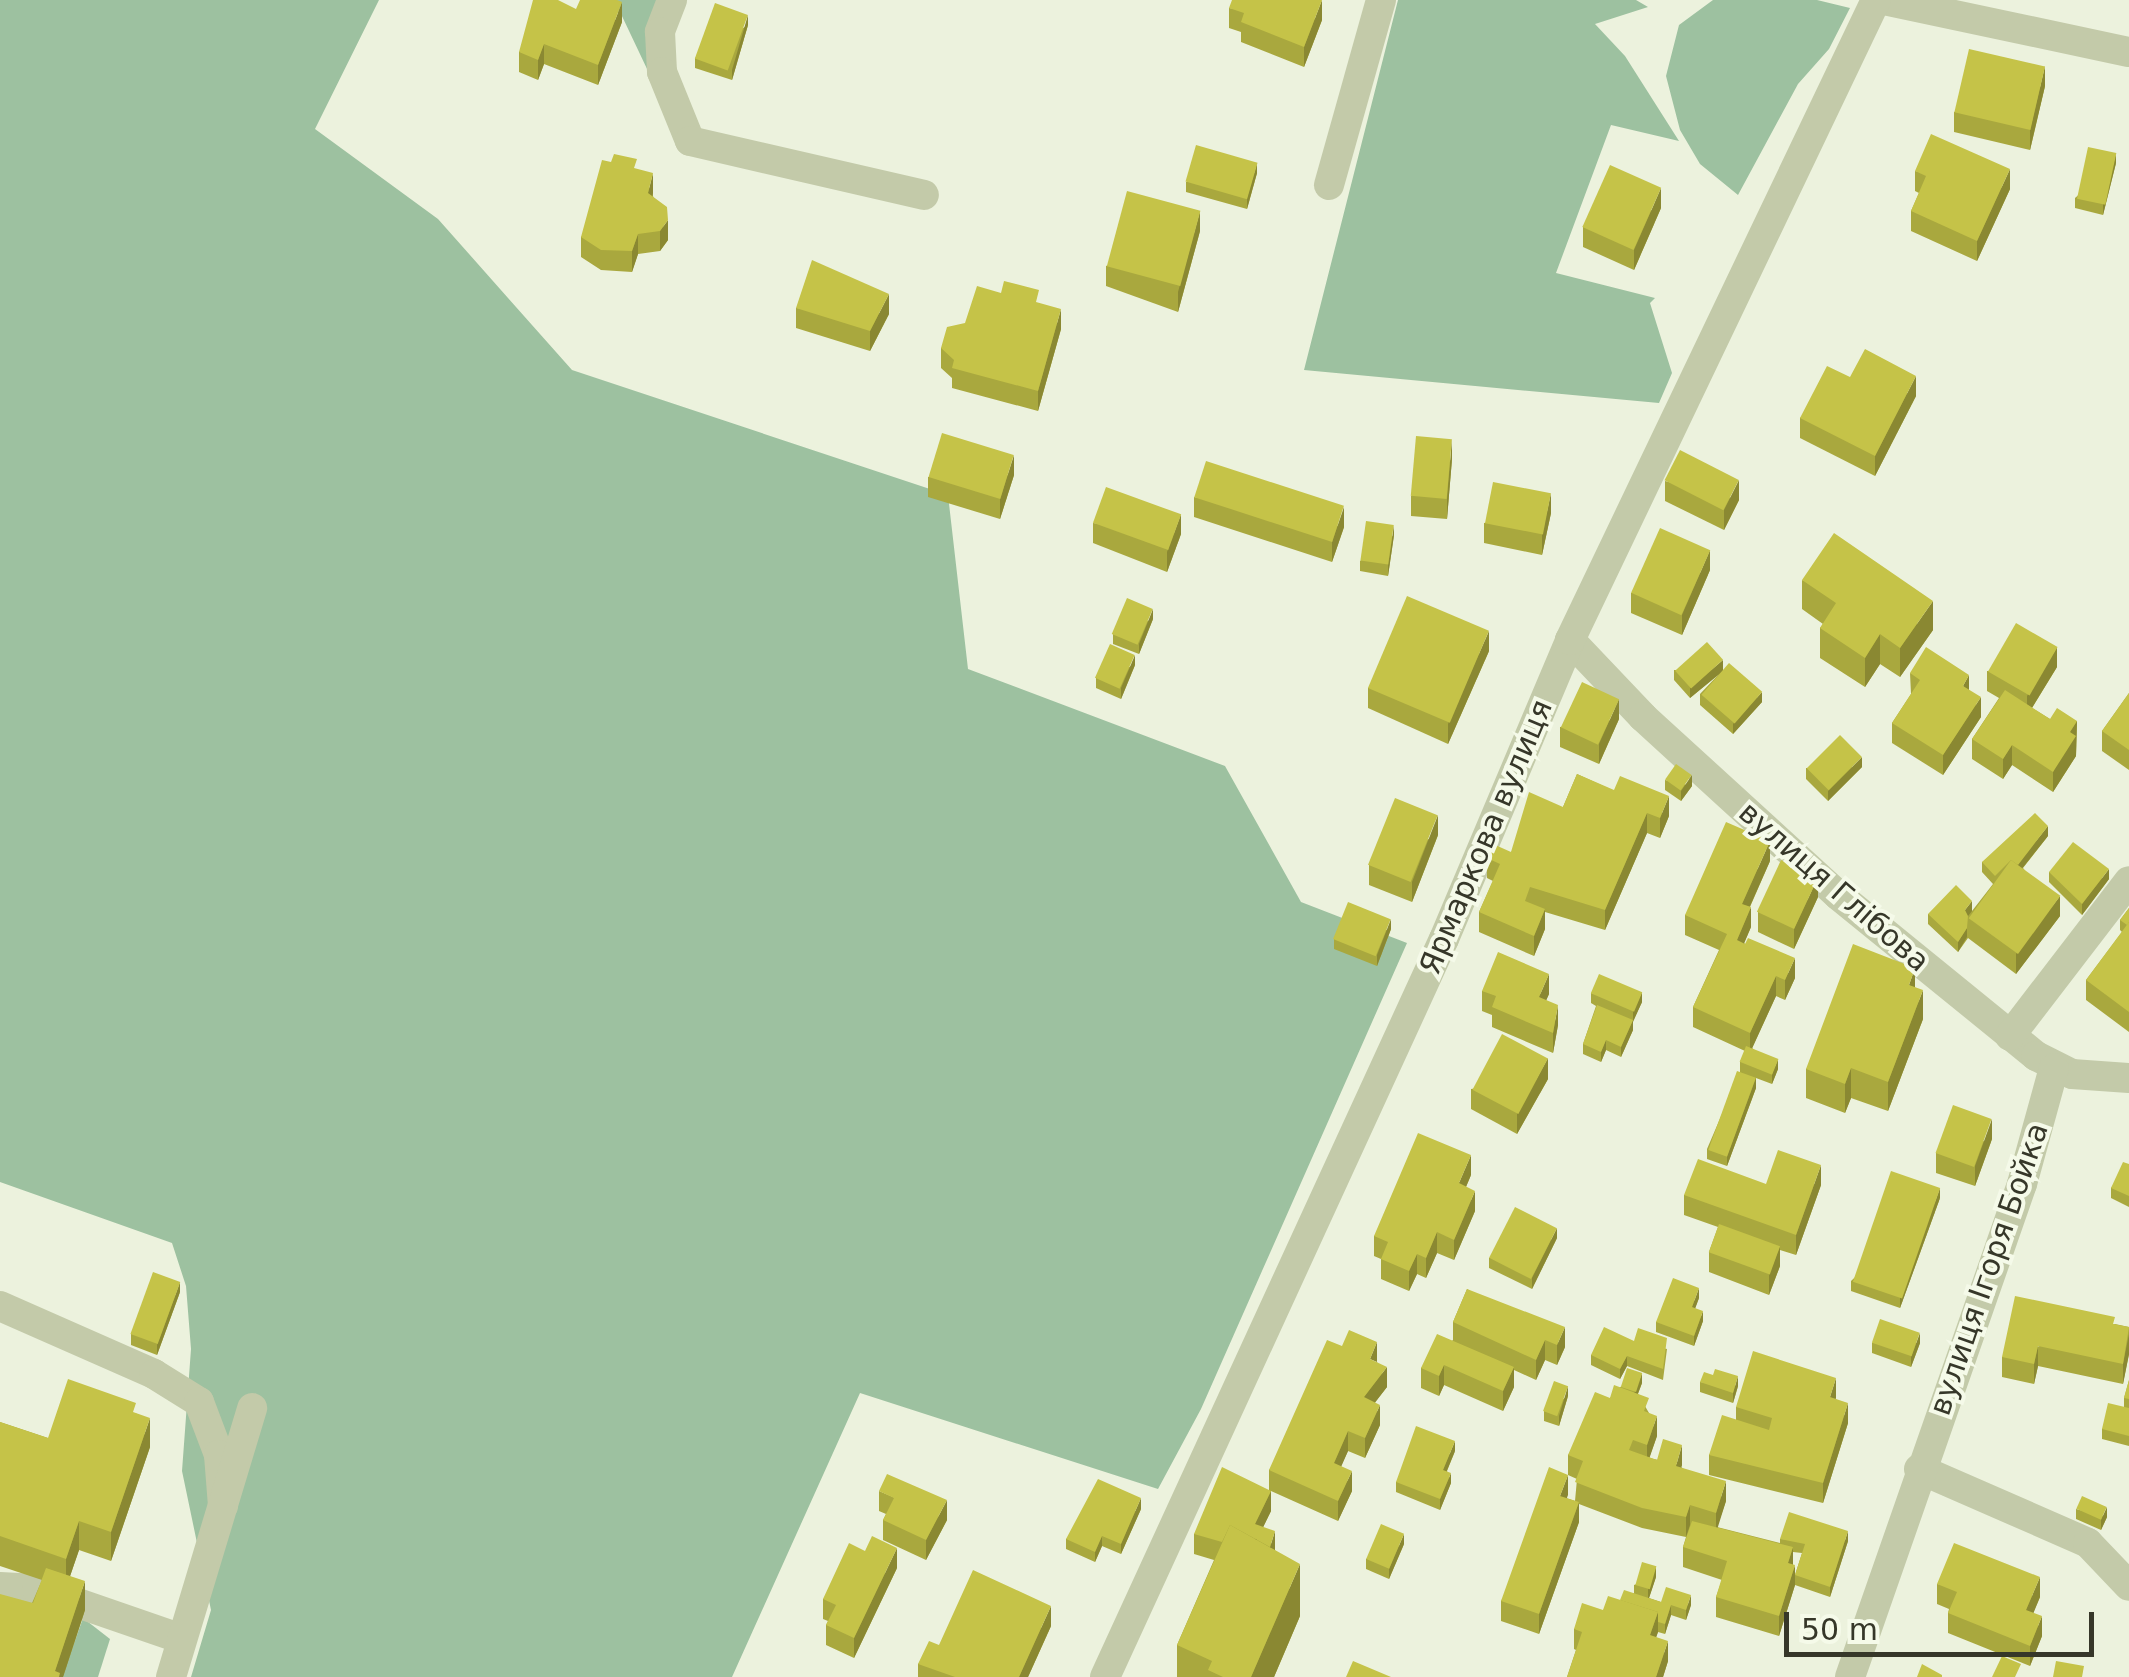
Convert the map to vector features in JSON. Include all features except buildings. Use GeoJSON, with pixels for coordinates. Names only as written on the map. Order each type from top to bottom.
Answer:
{"type":"FeatureCollection","features":[{"type":"Feature","properties":{"kind":"street"},"geometry":{"type":"LineString","coordinates":[[672,0],[660,32],[662,72],[690,141],[924,196]]}},
{"type":"Feature","properties":{"kind":"street"},"geometry":{"type":"LineString","coordinates":[[1329,185],[1381,0]]}},
{"type":"Feature","properties":{"kind":"street","name":"Ярмаркова вулиця"},"geometry":{"type":"LineString","coordinates":[[1105,1677],[1444,939],[1570,640],[1876,0]]}},
{"type":"Feature","properties":{"kind":"street"},"geometry":{"type":"LineString","coordinates":[[1884,0],[2129,52]]}},
{"type":"Feature","properties":{"kind":"street","name":"вулиця Глібова"},"geometry":{"type":"LineString","coordinates":[[1570,640],[1642,716],[1838,895],[2010,1036],[2054,1068],[2129,1078]]}},
{"type":"Feature","properties":{"kind":"street"},"geometry":{"type":"LineString","coordinates":[[2010,1036],[2129,881]]}},
{"type":"Feature","properties":{"kind":"street","name":"вулиця Ігоря Бойка"},"geometry":{"type":"LineString","coordinates":[[1850,1677],[1919,1468],[2022,1184],[2054,1068]]}},
{"type":"Feature","properties":{"kind":"street"},"geometry":{"type":"LineString","coordinates":[[0,1306],[154,1374],[199,1402],[219,1455],[223,1506]]}},
{"type":"Feature","properties":{"kind":"street"},"geometry":{"type":"LineString","coordinates":[[171,1677],[252,1408]]}},
{"type":"Feature","properties":{"kind":"street"},"geometry":{"type":"LineString","coordinates":[[1919,1468],[2088,1543],[2129,1586]]}},
{"type":"Feature","properties":{"kind":"street"},"geometry":{"type":"LineString","coordinates":[[0,1586],[38,1589],[182,1639]]}},
{"type":"Feature","properties":{"kind":"green space"},"geometry":{"type":"Polygon","coordinates":[[[0,0],[379,0],[315,129],[438,219],[572,370],[948,495],[968,669],[1225,766],[1301,902],[1407,943],[1201,1409],[1158,1489],[860,1393],[732,1677],[191,1677],[211,1610],[182,1471],[191,1349],[186,1286],[172,1243],[0,1182],[0,0]]]}},
{"type":"Feature","properties":{"kind":"green space"},"geometry":{"type":"Polygon","coordinates":[[[600,0],[664,0],[648,71],[621,14],[600,0]]]}},
{"type":"Feature","properties":{"kind":"green space"},"geometry":{"type":"Polygon","coordinates":[[[1398,0],[1636,0],[1648,7],[1595,24],[1625,56],[1679,141],[1611,125],[1556,273],[1655,298],[1650,303],[1672,373],[1659,403],[1304,370],[1398,0]]]}},
{"type":"Feature","properties":{"kind":"green space"},"geometry":{"type":"Polygon","coordinates":[[[1713,0],[1817,0],[1850,8],[1829,49],[1798,84],[1738,195],[1700,164],[1680,130],[1666,76],[1679,25],[1713,0]]]}},
{"type":"Feature","properties":{"kind":"green space"},"geometry":{"type":"Polygon","coordinates":[[[83,1618],[110,1639],[98,1677],[62,1677],[83,1618]]]}}]}
